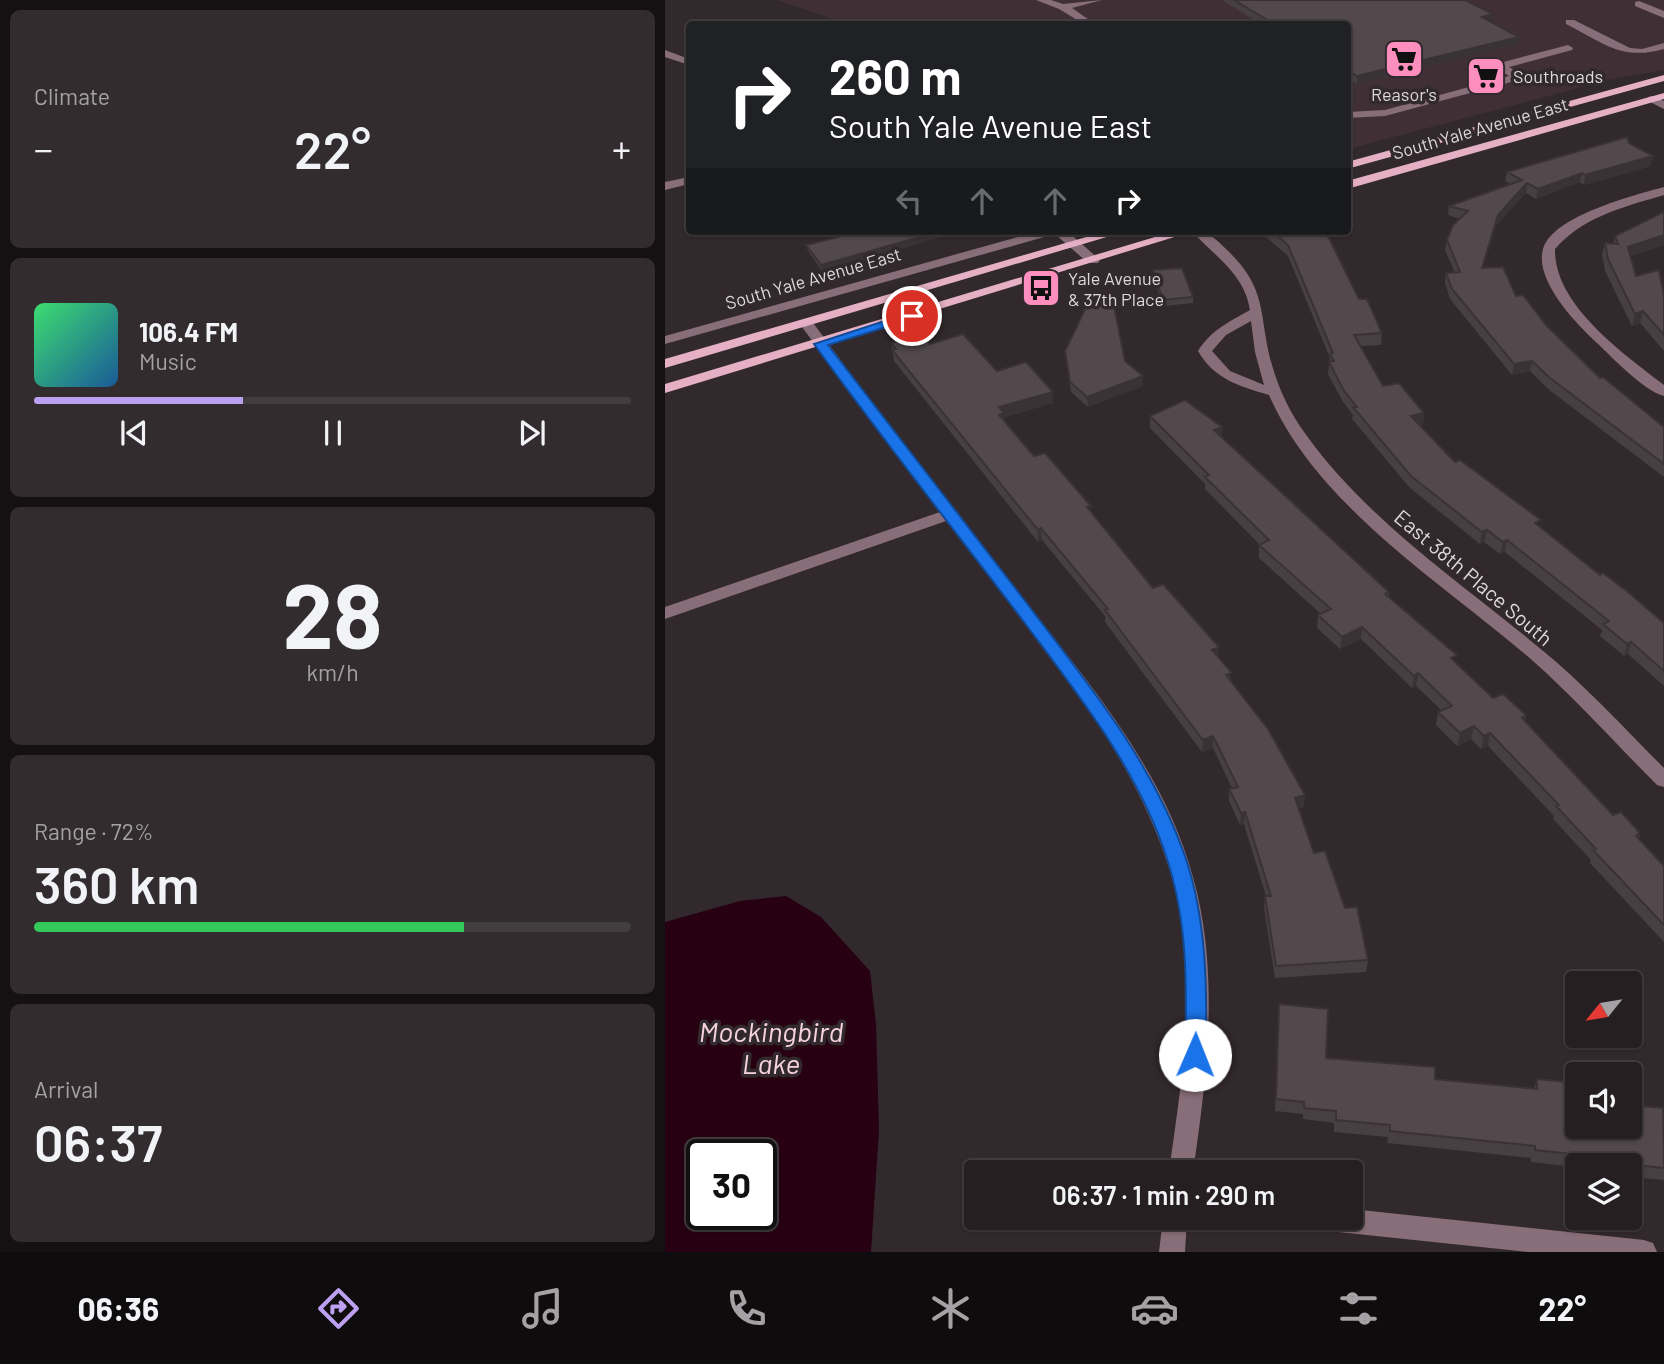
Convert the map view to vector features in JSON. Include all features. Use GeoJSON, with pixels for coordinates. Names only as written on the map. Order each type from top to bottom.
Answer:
{"type":"FeatureCollection","features":[{"type":"Feature","properties":{"kind":"main road","name":"South Yale Avenue East"},"geometry":{"type":"LineString","coordinates":[[1351,165],[1664,78]]}},
{"type":"Feature","properties":{"kind":"main road","name":"South Yale Avenue East"},"geometry":{"type":"LineString","coordinates":[[1351,182],[1658,98]]}},
{"type":"Feature","properties":{"kind":"main road","name":"South Yale Avenue East"},"geometry":{"type":"LineString","coordinates":[[665,364],[1107,235]]}},
{"type":"Feature","properties":{"kind":"main road"},"geometry":{"type":"LineString","coordinates":[[665,389],[1175,235]]}},
{"type":"Feature","properties":{"kind":"street"},"geometry":{"type":"LineString","coordinates":[[1041,0],[1063,7],[1085,21]]}},
{"type":"Feature","properties":{"kind":"street"},"geometry":{"type":"LineString","coordinates":[[1063,7],[1097,0]]}},
{"type":"Feature","properties":{"kind":"street"},"geometry":{"type":"LineString","coordinates":[[1639,4],[1664,15]]}},
{"type":"Feature","properties":{"kind":"street"},"geometry":{"type":"LineString","coordinates":[[1570,22],[1628,51],[1641,52],[1664,46]]}},
{"type":"Feature","properties":{"kind":"street"},"geometry":{"type":"LineString","coordinates":[[1351,114],[1385,113],[1518,77],[1500,66],[1568,48]]}},
{"type":"Feature","properties":{"kind":"street"},"geometry":{"type":"LineString","coordinates":[[665,53],[686,61]]}},
{"type":"Feature","properties":{"kind":"street"},"geometry":{"type":"LineString","coordinates":[[1658,98],[1664,106]]}},
{"type":"Feature","properties":{"kind":"street"},"geometry":{"type":"LineString","coordinates":[[665,186],[686,182]]}},
{"type":"Feature","properties":{"kind":"street"},"geometry":{"type":"LineString","coordinates":[[1664,191],[1590,214],[1569,225],[1549,248],[1550,272],[1577,314],[1600,339],[1664,392]]}},
{"type":"Feature","properties":{"kind":"street","name":"South Yale Avenue East"},"geometry":{"type":"LineString","coordinates":[[665,340],[1039,235]]}},
{"type":"Feature","properties":{"kind":"street"},"geometry":{"type":"LineString","coordinates":[[1064,235],[1093,260]]}},
{"type":"Feature","properties":{"kind":"street","name":"East 38th Place South"},"geometry":{"type":"LineString","coordinates":[[1203,235],[1230,259],[1254,298],[1262,352],[1274,392],[1305,444],[1369,516],[1541,659],[1664,780]]}},
{"type":"Feature","properties":{"kind":"street"},"geometry":{"type":"LineString","coordinates":[[1257,312],[1220,332],[1209,342],[1205,351],[1210,361],[1222,372],[1274,392]]}},
{"type":"Feature","properties":{"kind":"street"},"geometry":{"type":"LineString","coordinates":[[806,323],[1120,744],[1151,795],[1176,856],[1192,923],[1197,990],[1195,1055],[1182,1160]]}},
{"type":"Feature","properties":{"kind":"street"},"geometry":{"type":"LineString","coordinates":[[665,613],[950,514]]}},
{"type":"Feature","properties":{"kind":"street"},"geometry":{"type":"LineString","coordinates":[[1363,1223],[1644,1252]]}},
{"type":"Feature","properties":{"kind":"street"},"geometry":{"type":"LineString","coordinates":[[1172,1252],[1174,1230]]}},
{"type":"Feature","properties":{"kind":"shaded area","name":"Southroads"},"geometry":{"type":"Polygon","coordinates":[[[777,0],[1664,0],[1664,70],[1595,82],[1351,148],[1351,21],[839,21],[777,0]]]}},
{"type":"Feature","properties":{"kind":"water","name":"Mockingbird Lake"},"geometry":{"type":"Polygon","coordinates":[[[786,896],[821,917],[870,971],[876,1024],[879,1130],[871,1252],[665,1252],[665,922],[740,901],[786,896]]]}},
{"type":"Feature","properties":{"kind":"building","name":"Reasor's"},"geometry":{"type":"Polygon","coordinates":[[[1234,0],[1465,0],[1493,14],[1482,17],[1519,37],[1357,76],[1351,72],[1351,21],[1269,21],[1234,0]]]}},
{"type":"Feature","properties":{"kind":"building"},"geometry":{"type":"Polygon","coordinates":[[[1627,137],[1629,143],[1653,156],[1585,175],[1582,173],[1538,189],[1527,183],[1498,215],[1482,268],[1503,267],[1516,296],[1523,295],[1547,326],[1600,378],[1603,377],[1664,427],[1664,464],[1550,378],[1532,361],[1514,364],[1452,289],[1446,273],[1460,272],[1447,240],[1453,225],[1468,211],[1449,206],[1522,180],[1507,172],[1627,137]]]}},
{"type":"Feature","properties":{"kind":"building"},"geometry":{"type":"Polygon","coordinates":[[[1664,212],[1664,235],[1628,247],[1636,276],[1659,270],[1664,296],[1664,335],[1643,311],[1635,314],[1608,259],[1605,243],[1618,244],[1615,236],[1664,212]]]}},
{"type":"Feature","properties":{"kind":"building"},"geometry":{"type":"Polygon","coordinates":[[[927,235],[821,265],[806,245],[842,236],[927,235]]]}},
{"type":"Feature","properties":{"kind":"building"},"geometry":{"type":"Polygon","coordinates":[[[1277,235],[1325,235],[1329,238],[1359,299],[1367,299],[1382,333],[1354,335],[1383,386],[1399,383],[1424,413],[1411,416],[1455,462],[1460,460],[1541,520],[1535,523],[1600,575],[1603,573],[1628,592],[1664,623],[1664,671],[1631,642],[1627,644],[1603,624],[1609,621],[1507,540],[1503,542],[1487,530],[1482,532],[1411,476],[1353,407],[1357,407],[1344,391],[1329,362],[1334,361],[1330,354],[1333,353],[1288,245],[1277,235]]]}},
{"type":"Feature","properties":{"kind":"building"},"geometry":{"type":"Polygon","coordinates":[[[1182,268],[1193,297],[1163,300],[1153,270],[1182,268]]]}},
{"type":"Feature","properties":{"kind":"building"},"geometry":{"type":"Polygon","coordinates":[[[1088,303],[1114,306],[1125,361],[1143,376],[1087,397],[1070,382],[1065,351],[1088,303]]]}},
{"type":"Feature","properties":{"kind":"building"},"geometry":{"type":"Polygon","coordinates":[[[922,334],[930,344],[963,334],[997,371],[1026,362],[1053,392],[999,407],[1004,413],[999,415],[1034,456],[1045,453],[1091,506],[1087,507],[1153,588],[1163,584],[1219,647],[1212,650],[1232,673],[1226,675],[1268,729],[1305,795],[1295,798],[1314,853],[1325,851],[1345,908],[1357,907],[1368,960],[1276,966],[1265,896],[1271,896],[1245,812],[1241,813],[1229,789],[1238,787],[1213,736],[1203,740],[1105,610],[1108,609],[1041,528],[1038,530],[892,350],[896,349],[891,343],[922,334]]]}},
{"type":"Feature","properties":{"kind":"building"},"geometry":{"type":"Polygon","coordinates":[[[1185,400],[1222,427],[1214,430],[1389,592],[1385,594],[1457,655],[1451,658],[1493,698],[1503,694],[1526,715],[1522,718],[1613,815],[1621,812],[1640,833],[1636,836],[1664,866],[1664,925],[1593,850],[1596,849],[1556,806],[1559,805],[1490,733],[1484,736],[1474,726],[1460,733],[1438,712],[1452,706],[1418,673],[1414,676],[1362,627],[1342,637],[1318,615],[1331,609],[1259,545],[1269,540],[1205,477],[1209,475],[1150,416],[1185,400]]]}},
{"type":"Feature","properties":{"kind":"building"},"geometry":{"type":"Polygon","coordinates":[[[1279,1004],[1328,1009],[1326,1058],[1435,1067],[1435,1079],[1537,1089],[1537,1079],[1565,1082],[1565,1139],[1642,1139],[1642,1106],[1663,1108],[1664,1168],[1642,1166],[1642,1153],[1565,1153],[1535,1150],[1535,1146],[1390,1131],[1390,1125],[1336,1120],[1336,1111],[1304,1108],[1304,1102],[1276,1099],[1279,1004]]]}},
{"type":"Feature","properties":{"kind":"place","name":"Reasor's"},"geometry":{"type":"Point","coordinates":[1404,59]}},
{"type":"Feature","properties":{"kind":"place","name":"Southroads"},"geometry":{"type":"Point","coordinates":[1486,76]}},
{"type":"Feature","properties":{"kind":"place","name":"Yale Avenue & 37th Place"},"geometry":{"type":"Point","coordinates":[1041,288]}},
{"type":"Feature","properties":{"kind":"route"},"geometry":{"type":"LineString","coordinates":[[912,316],[821,344],[1076,680],[1151,795],[1176,856],[1192,923],[1197,990],[1195,1055]]}}]}
